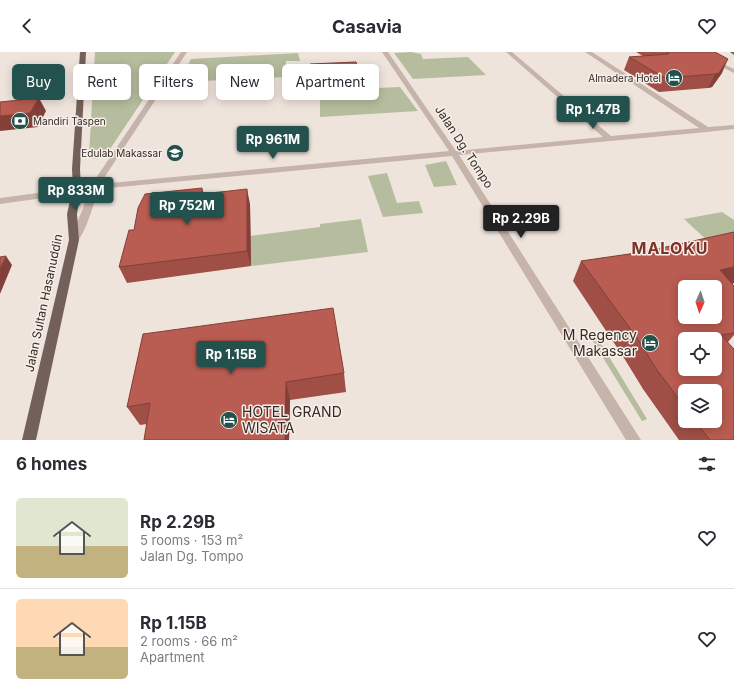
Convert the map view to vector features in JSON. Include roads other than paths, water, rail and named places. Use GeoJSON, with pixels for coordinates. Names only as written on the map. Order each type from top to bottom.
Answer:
{"type":"FeatureCollection","features":[{"type":"Feature","properties":{"kind":"main road","name":"Jalan Sultan Hasanuddin"},"geometry":{"type":"LineString","coordinates":[[28,440],[74,240],[72,214],[76,191],[83,52]]}},
{"type":"Feature","properties":{"kind":"street"},"geometry":{"type":"LineString","coordinates":[[74,240],[88,211],[94,187],[184,52]]}},
{"type":"Feature","properties":{"kind":"street","name":"Jalan Dg. Tompo"},"geometry":{"type":"LineString","coordinates":[[386,52],[454,153],[634,440]]}},
{"type":"Feature","properties":{"kind":"street"},"geometry":{"type":"LineString","coordinates":[[509,52],[608,138]]}},
{"type":"Feature","properties":{"kind":"street"},"geometry":{"type":"LineString","coordinates":[[588,52],[707,130]]}},
{"type":"Feature","properties":{"kind":"street"},"geometry":{"type":"LineString","coordinates":[[694,52],[734,71]]}},
{"type":"Feature","properties":{"kind":"street"},"geometry":{"type":"LineString","coordinates":[[94,187],[734,127]]}},
{"type":"Feature","properties":{"kind":"street"},"geometry":{"type":"LineString","coordinates":[[0,201],[76,191]]}},
{"type":"Feature","properties":{"kind":"place","name":"Almadera Hotel"},"geometry":{"type":"Point","coordinates":[674,78]}},
{"type":"Feature","properties":{"kind":"place","name":"Mandiri Taspen"},"geometry":{"type":"Point","coordinates":[20,121]}},
{"type":"Feature","properties":{"kind":"place","name":"Edulab Makassar"},"geometry":{"type":"Point","coordinates":[175,153]}},
{"type":"Feature","properties":{"kind":"place","name":"M Regency Makassar"},"geometry":{"type":"Point","coordinates":[650,343]}},
{"type":"Feature","properties":{"kind":"place","name":"HOTEL GRAND WISATA"},"geometry":{"type":"Point","coordinates":[229,420]}},
{"type":"Feature","properties":{"kind":"district","name":"MALOKU"},"geometry":{"type":"Point","coordinates":[670,248]}}]}
